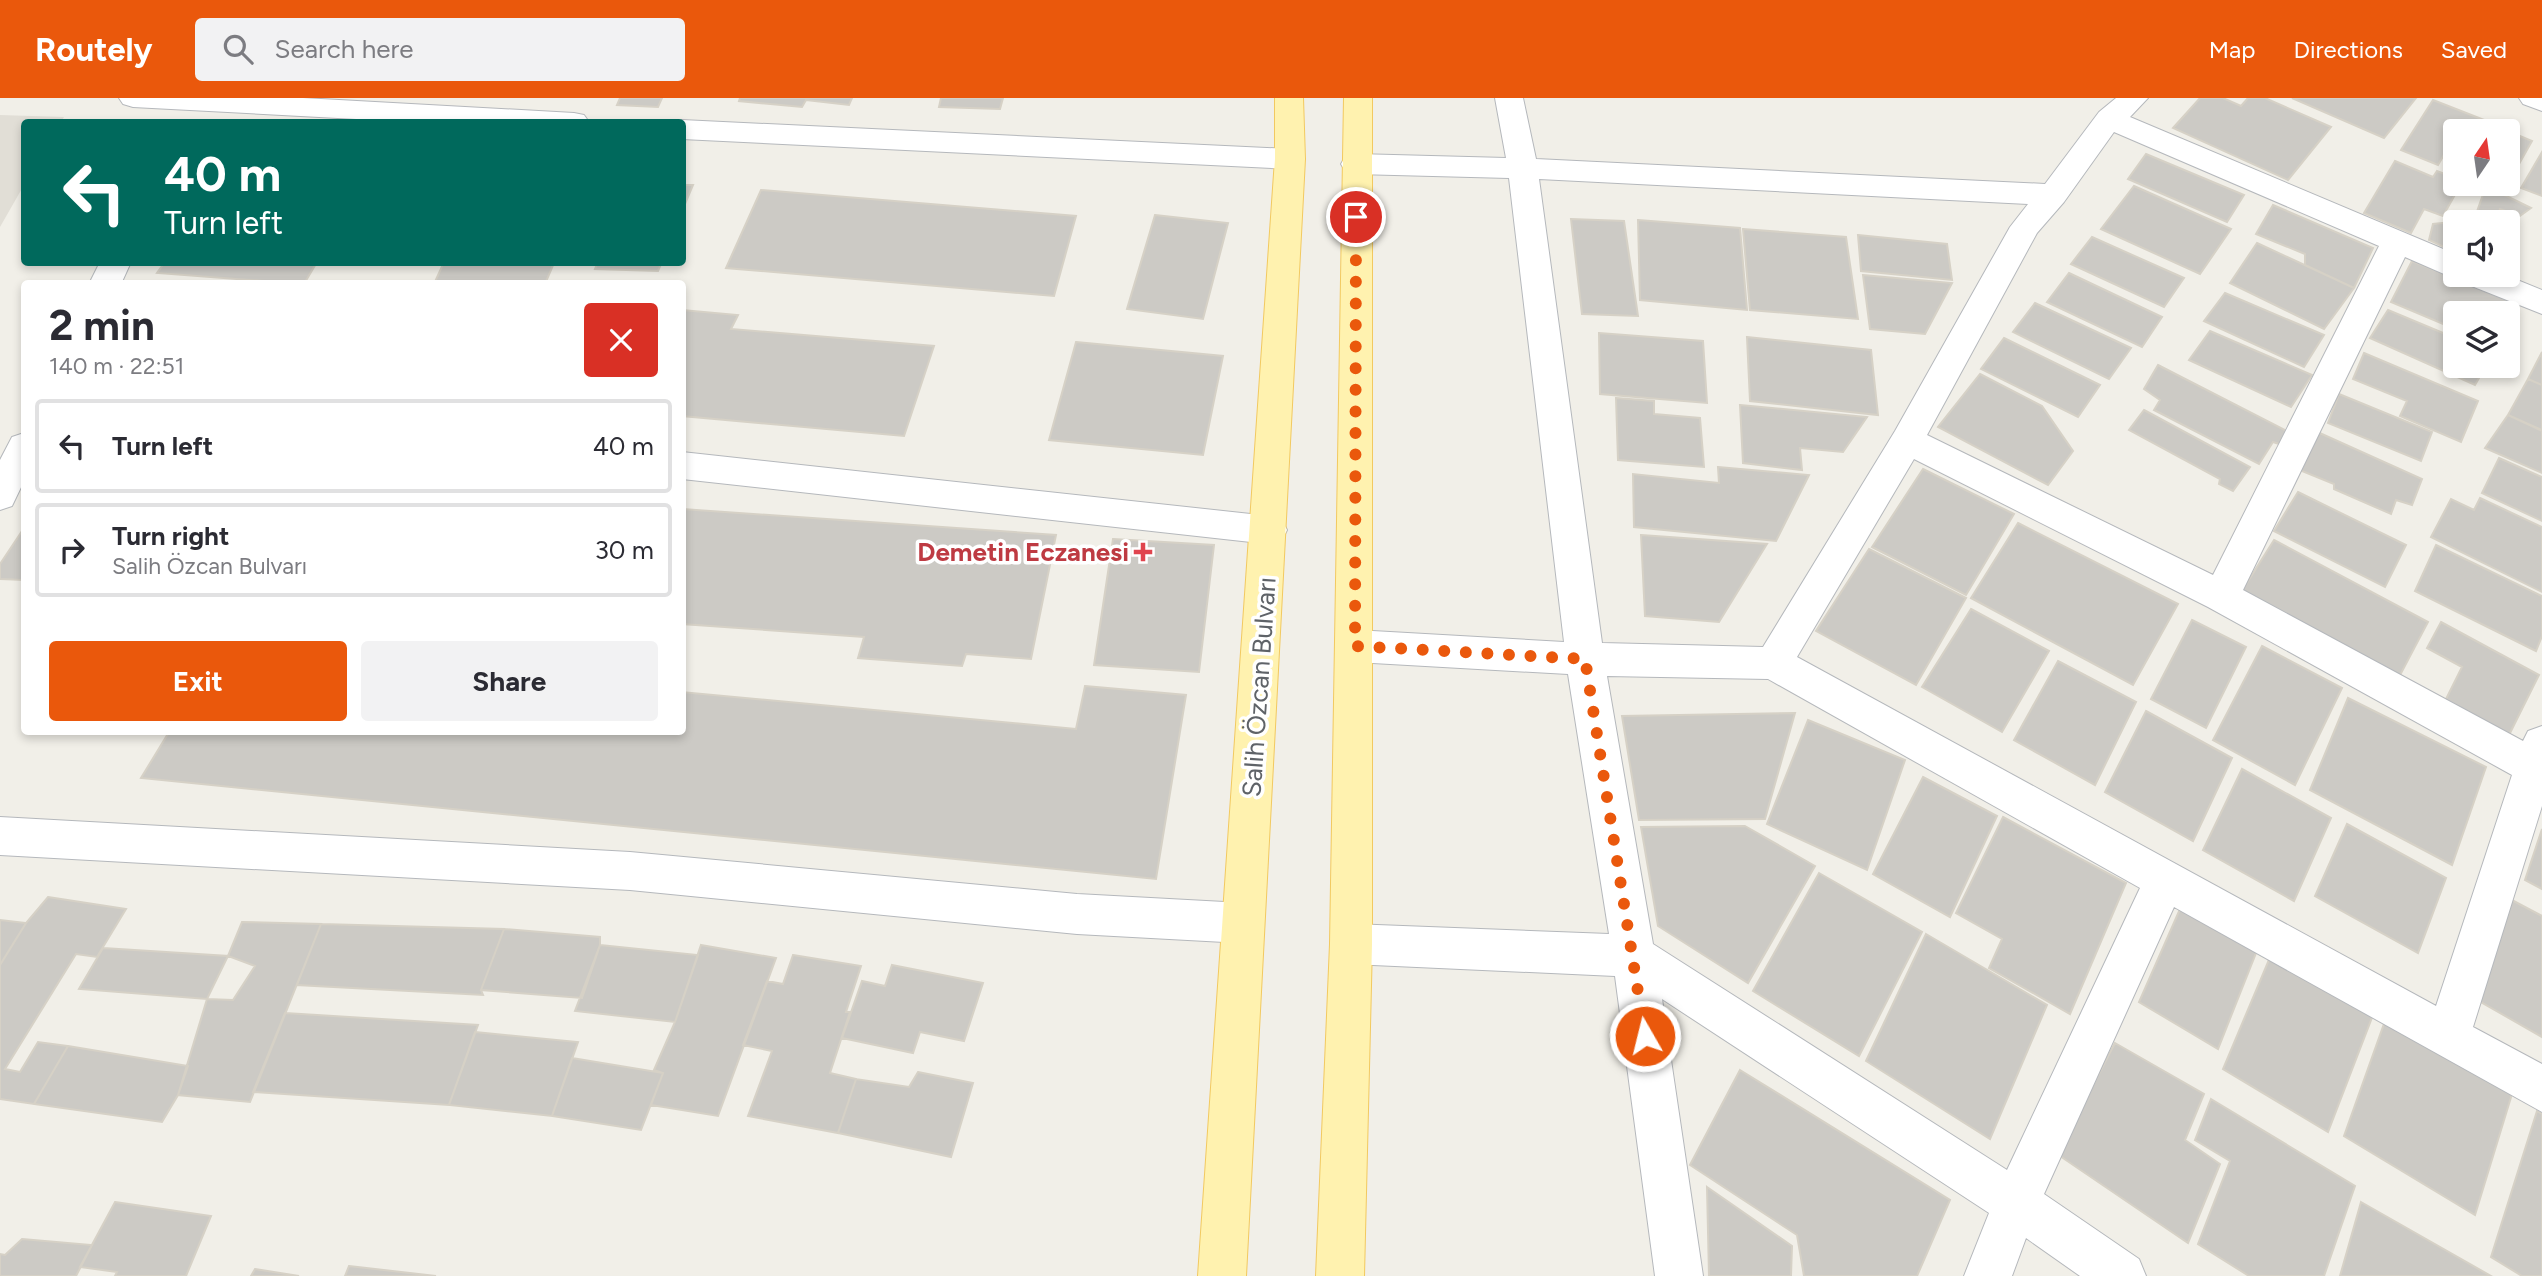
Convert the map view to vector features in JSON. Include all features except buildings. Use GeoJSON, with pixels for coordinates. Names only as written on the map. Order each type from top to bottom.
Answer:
{"type":"FeatureCollection","features":[{"type":"Feature","properties":{"kind":"main road","name":"Salih Özcan Bulvarı"},"geometry":{"type":"LineString","coordinates":[[1223,1276],[1290,159],[1289,98]]}},
{"type":"Feature","properties":{"kind":"main road"},"geometry":{"type":"LineString","coordinates":[[1340,1276],[1351,944],[1358,98]]}},
{"type":"Feature","properties":{"kind":"street"},"geometry":{"type":"LineString","coordinates":[[133,98],[198,107],[498,119]]}},
{"type":"Feature","properties":{"kind":"street"},"geometry":{"type":"LineString","coordinates":[[1509,98],[1523,168],[1585,659],[1634,956],[1679,1276]]}},
{"type":"Feature","properties":{"kind":"street"},"geometry":{"type":"LineString","coordinates":[[2533,98],[2542,102]]}},
{"type":"Feature","properties":{"kind":"street"},"geometry":{"type":"LineString","coordinates":[[1773,663],[1908,440],[2025,227],[2121,109],[2443,262]]}},
{"type":"Feature","properties":{"kind":"street"},"geometry":{"type":"LineString","coordinates":[[686,129],[1290,159]]}},
{"type":"Feature","properties":{"kind":"street"},"geometry":{"type":"LineString","coordinates":[[1356,164],[1523,168],[2053,195]]}},
{"type":"Feature","properties":{"kind":"street"},"geometry":{"type":"LineString","coordinates":[[2221,596],[2397,242]]}},
{"type":"Feature","properties":{"kind":"street"},"geometry":{"type":"LineString","coordinates":[[2504,287],[2542,303]]}},
{"type":"Feature","properties":{"kind":"street"},"geometry":{"type":"LineString","coordinates":[[1908,440],[2221,596],[2539,760],[2448,1037]]}},
{"type":"Feature","properties":{"kind":"street"},"geometry":{"type":"LineString","coordinates":[[0,496],[21,452]]}},
{"type":"Feature","properties":{"kind":"street"},"geometry":{"type":"LineString","coordinates":[[686,465],[1269,530]]}},
{"type":"Feature","properties":{"kind":"street"},"geometry":{"type":"LineString","coordinates":[[1355,646],[1585,659],[1773,663],[2542,1089]]}},
{"type":"Feature","properties":{"kind":"street"},"geometry":{"type":"LineString","coordinates":[[0,836],[631,871],[1077,914],[1243,923]]}},
{"type":"Feature","properties":{"kind":"street"},"geometry":{"type":"LineString","coordinates":[[1988,1276],[2016,1203],[2166,879]]}},
{"type":"Feature","properties":{"kind":"street"},"geometry":{"type":"LineString","coordinates":[[1351,944],[1634,956],[2016,1203],[2122,1276]]}},
{"type":"Feature","properties":{"kind":"shaded area"},"geometry":{"type":"Polygon","coordinates":[[[0,115],[64,117],[21,119],[21,190],[0,227],[0,115]]]}},
{"type":"Feature","properties":{"kind":"place","name":"Demetin Eczanesi"},"geometry":{"type":"Point","coordinates":[1143,552]}},
{"type":"Feature","properties":{"kind":"route"},"geometry":{"type":"LineString","coordinates":[[1356,217],[1355,646],[1585,659],[1645,1036]]}}]}
